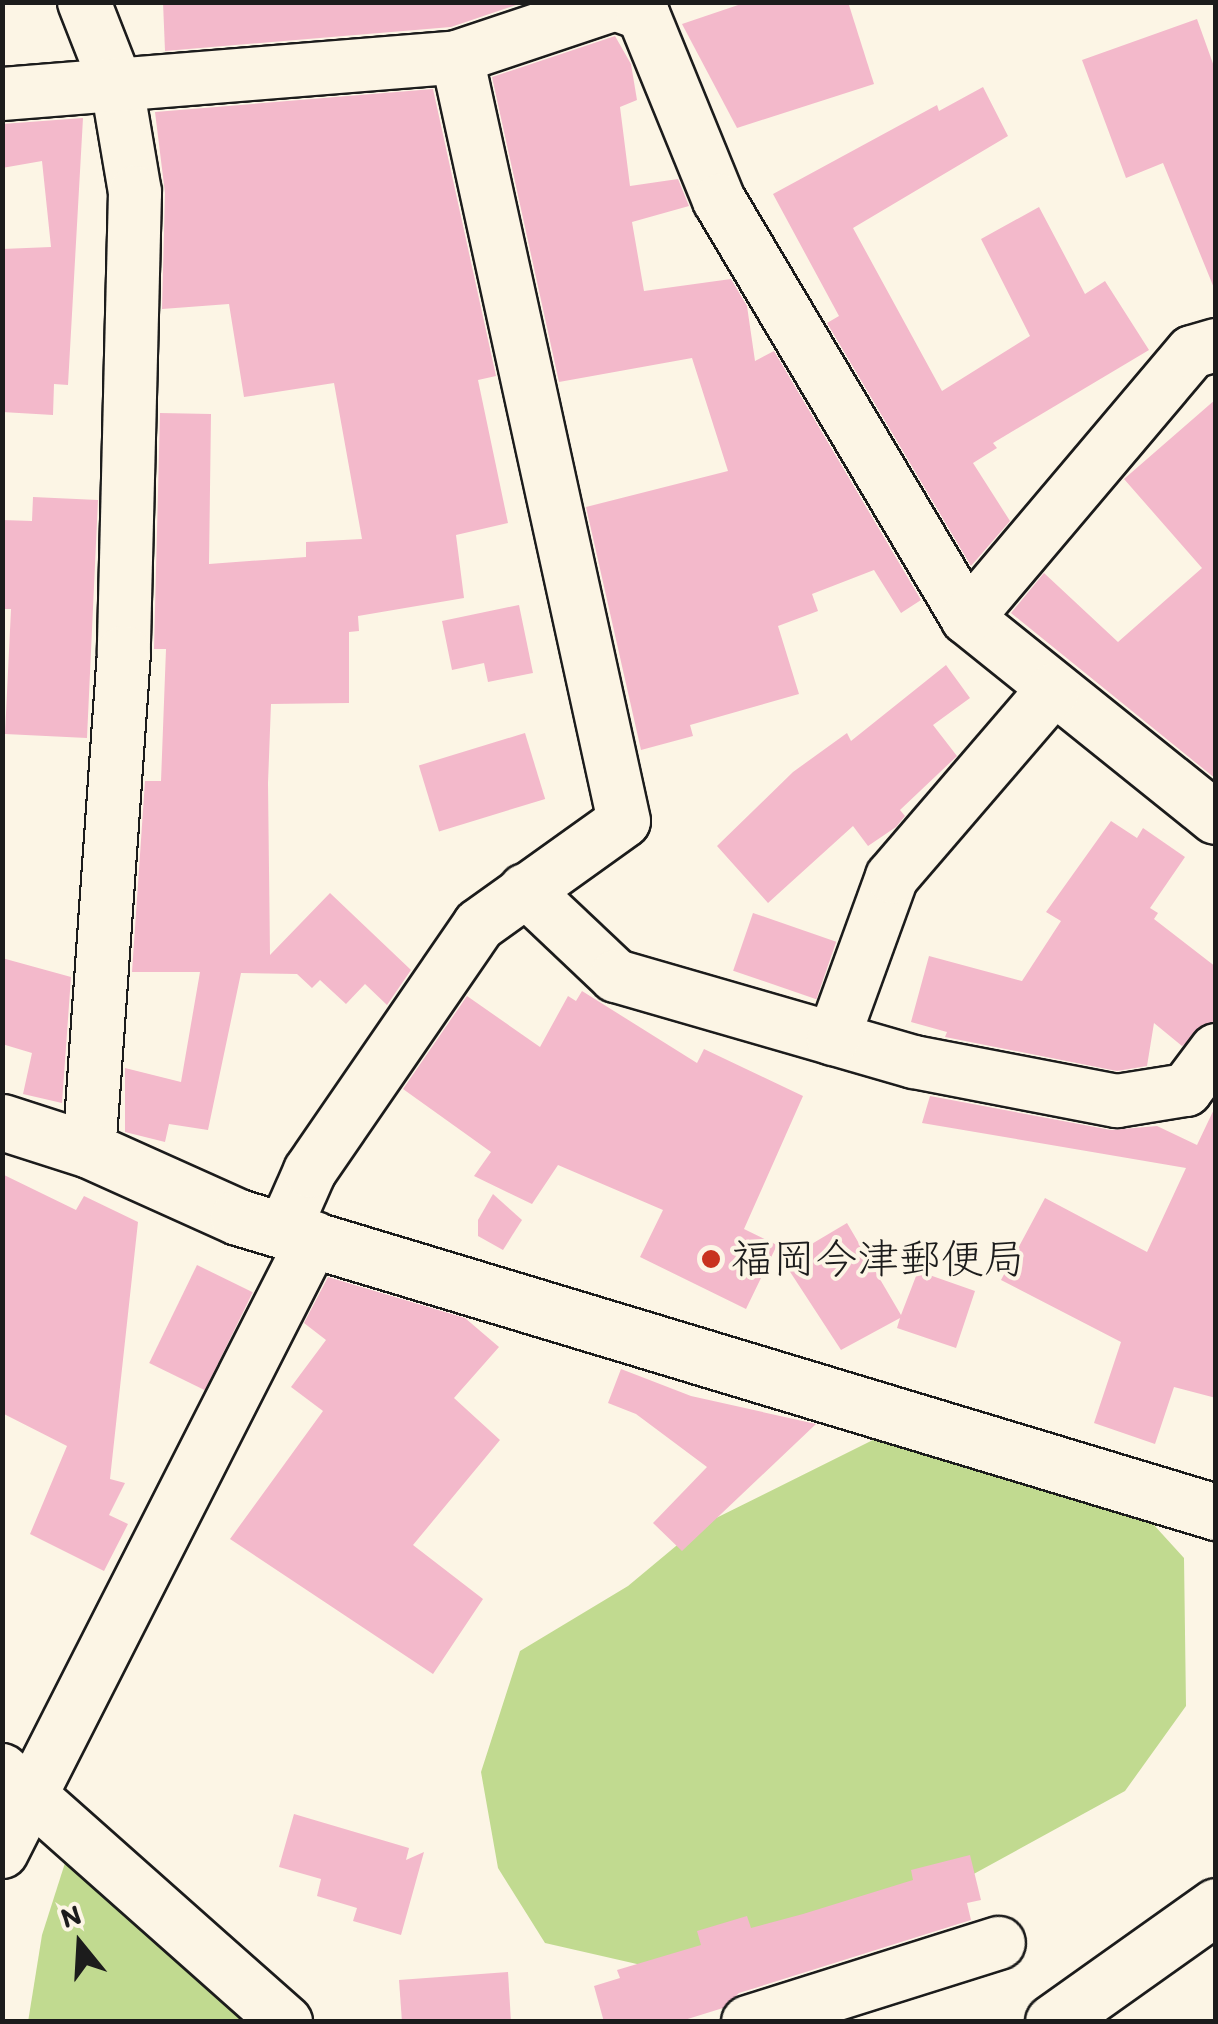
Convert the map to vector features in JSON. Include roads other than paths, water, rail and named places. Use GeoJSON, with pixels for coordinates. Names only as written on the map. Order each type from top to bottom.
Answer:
{"type":"FeatureCollection","features":[{"type":"Feature","properties":{"kind":"street"},"geometry":{"type":"LineString","coordinates":[[84,2],[118,86],[136,192],[124,652],[88,1150]]}},
{"type":"Feature","properties":{"kind":"street"},"geometry":{"type":"LineString","coordinates":[[2,94],[457,57],[637,6],[719,200],[967,618],[1216,818]]}},
{"type":"Feature","properties":{"kind":"street"},"geometry":{"type":"LineString","coordinates":[[2,1852],[20,1782],[299,1234],[310,1171],[479,925],[624,821],[457,57]]}},
{"type":"Feature","properties":{"kind":"street"},"geometry":{"type":"LineString","coordinates":[[967,618],[1192,352],[1216,345]]}},
{"type":"Feature","properties":{"kind":"street"},"geometry":{"type":"LineString","coordinates":[[833,1039],[892,877],[1053,690]]}},
{"type":"Feature","properties":{"kind":"street"},"geometry":{"type":"LineString","coordinates":[[525,890],[616,976],[914,1062],[1117,1100],[1186,1090],[1216,1050]]}},
{"type":"Feature","properties":{"kind":"street"},"geometry":{"type":"LineString","coordinates":[[2,1122],[88,1150],[238,1217],[1216,1512]]}},
{"type":"Feature","properties":{"kind":"street"},"geometry":{"type":"LineString","coordinates":[[20,1782],[286,2022]]}},
{"type":"Feature","properties":{"kind":"street"},"geometry":{"type":"LineString","coordinates":[[1053,2022],[1216,1906]]}},
{"type":"Feature","properties":{"kind":"street"},"geometry":{"type":"LineString","coordinates":[[748,2022],[999,1944]]}},
{"type":"Feature","properties":{"kind":"place","name":"福岡今津郵便局"},"geometry":{"type":"Point","coordinates":[711,1259]}}]}
